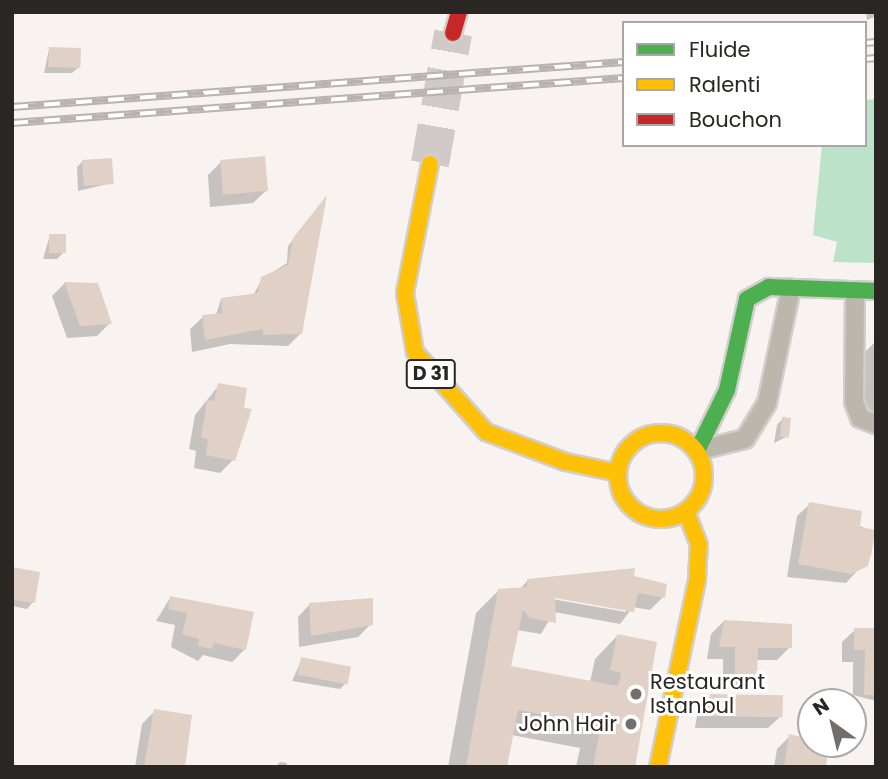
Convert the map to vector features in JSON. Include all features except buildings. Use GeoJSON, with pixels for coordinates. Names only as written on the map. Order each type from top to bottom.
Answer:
{"type":"FeatureCollection","features":[{"type":"Feature","properties":{"kind":"main road"},"geometry":{"type":"LineString","coordinates":[[453,33],[459,12]]}},
{"type":"Feature","properties":{"kind":"main road","name":"D 31"},"geometry":{"type":"LineString","coordinates":[[430,164],[405,293],[415,352],[486,432],[566,462],[618,473]]}},
{"type":"Feature","properties":{"kind":"main road"},"geometry":{"type":"LineString","coordinates":[[696,451],[727,390],[747,299],[769,287],[876,291]]}},
{"type":"Feature","properties":{"kind":"main road"},"geometry":{"type":"LineString","coordinates":[[650,434],[676,435],[696,451],[705,477],[686,511],[660,519],[634,509],[618,473],[628,449],[650,434]]}},
{"type":"Feature","properties":{"kind":"main road"},"geometry":{"type":"LineString","coordinates":[[658,767],[697,580],[699,545],[686,511]]}},
{"type":"Feature","properties":{"kind":"lane"},"geometry":{"type":"LineString","coordinates":[[696,451],[746,439],[767,403],[791,288]]}},
{"type":"Feature","properties":{"kind":"lane"},"geometry":{"type":"LineString","coordinates":[[855,290],[854,402],[860,418],[876,424]]}},
{"type":"Feature","properties":{"kind":"green space"},"geometry":{"type":"Polygon","coordinates":[[[876,99],[876,263],[833,262],[837,242],[813,235],[822,147],[867,147],[867,100],[876,99]]]}},
{"type":"Feature","properties":{"kind":"tunnel"},"geometry":{"type":"LineString","coordinates":[[430,164],[453,33]]}},
{"type":"Feature","properties":{"kind":"railway"},"geometry":{"type":"LineString","coordinates":[[867,43],[876,42]]}},
{"type":"Feature","properties":{"kind":"railway"},"geometry":{"type":"LineString","coordinates":[[867,59],[876,58]]}},
{"type":"Feature","properties":{"kind":"railway"},"geometry":{"type":"LineString","coordinates":[[12,107],[622,62]]}},
{"type":"Feature","properties":{"kind":"railway"},"geometry":{"type":"LineString","coordinates":[[12,123],[622,78]]}},
{"type":"Feature","properties":{"kind":"traffic: fast"},"geometry":{"type":"LineString","coordinates":[[697,451],[727,390],[747,299],[769,287],[876,291]]}},
{"type":"Feature","properties":{"kind":"traffic: slow"},"geometry":{"type":"LineString","coordinates":[[430,164],[405,293],[415,352],[486,432],[566,462],[618,473]]}},
{"type":"Feature","properties":{"kind":"traffic: slow"},"geometry":{"type":"LineString","coordinates":[[661,433],[685,440],[697,452],[704,476],[697,500],[685,512],[661,519],[637,512],[625,500],[618,476],[625,452],[637,440],[661,433]]}},
{"type":"Feature","properties":{"kind":"traffic: slow"},"geometry":{"type":"LineString","coordinates":[[658,767],[697,580],[699,545],[686,511]]}},
{"type":"Feature","properties":{"kind":"traffic: jam"},"geometry":{"type":"LineString","coordinates":[[453,33],[459,12]]}},
{"type":"Feature","properties":{"kind":"place","name":"Restaurant Istanbul"},"geometry":{"type":"Point","coordinates":[636,694]}},
{"type":"Feature","properties":{"kind":"place","name":"John Hair"},"geometry":{"type":"Point","coordinates":[631,724]}}]}
